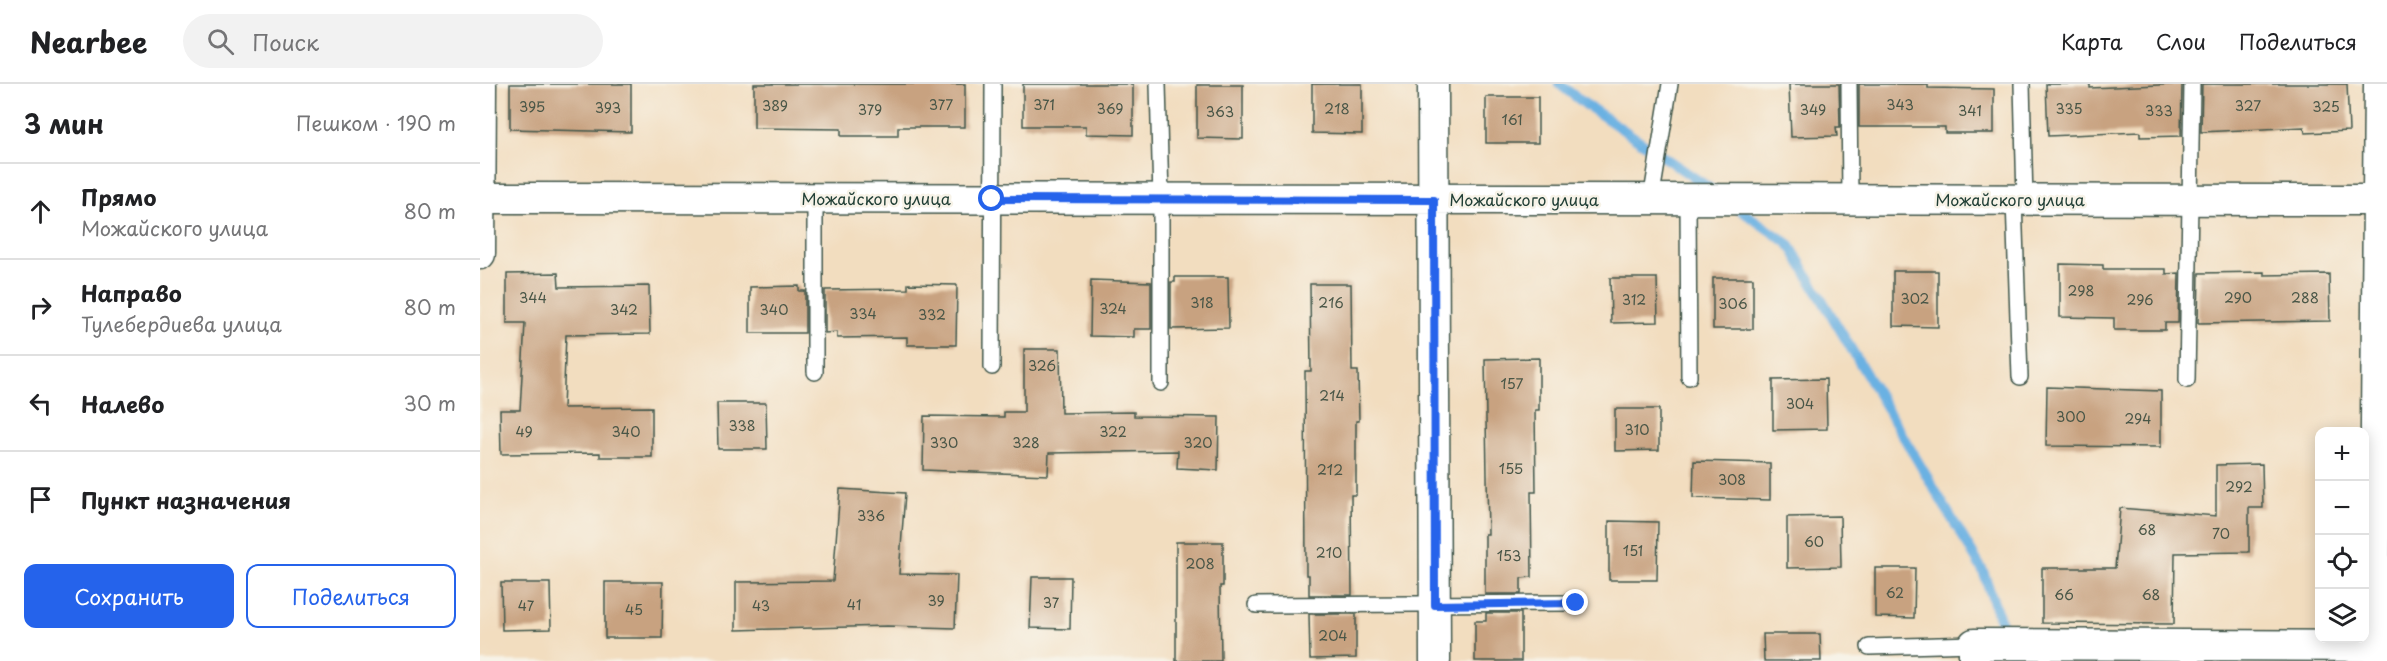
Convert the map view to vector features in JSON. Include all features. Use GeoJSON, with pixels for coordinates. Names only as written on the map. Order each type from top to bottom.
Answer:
{"type":"FeatureCollection","features":[{"type":"Feature","properties":{"kind":"street"},"geometry":{"type":"LineString","coordinates":[[480,254],[481,84]]}},
{"type":"Feature","properties":{"kind":"street"},"geometry":{"type":"LineString","coordinates":[[1433,84],[1436,661]]}},
{"type":"Feature","properties":{"kind":"street"},"geometry":{"type":"LineString","coordinates":[[1974,652],[2380,646],[2383,200],[2379,84]]}},
{"type":"Feature","properties":{"kind":"street","name":"Можайского улица"},"geometry":{"type":"LineString","coordinates":[[480,198],[2383,200]]}},
{"type":"Feature","properties":{"kind":"lane"},"geometry":{"type":"LineString","coordinates":[[992,367],[993,84]]}},
{"type":"Feature","properties":{"kind":"lane"},"geometry":{"type":"LineString","coordinates":[[1158,84],[1161,199],[1161,383]]}},
{"type":"Feature","properties":{"kind":"lane"},"geometry":{"type":"LineString","coordinates":[[1651,200],[1671,84]]}},
{"type":"Feature","properties":{"kind":"lane"},"geometry":{"type":"LineString","coordinates":[[1849,84],[1850,200]]}},
{"type":"Feature","properties":{"kind":"lane"},"geometry":{"type":"LineString","coordinates":[[2020,377],[2022,84]]}},
{"type":"Feature","properties":{"kind":"lane"},"geometry":{"type":"LineString","coordinates":[[2187,380],[2192,84]]}},
{"type":"Feature","properties":{"kind":"lane"},"geometry":{"type":"LineString","coordinates":[[815,199],[815,372]]}},
{"type":"Feature","properties":{"kind":"lane"},"geometry":{"type":"LineString","coordinates":[[1688,200],[1689,377]]}},
{"type":"Feature","properties":{"kind":"lane"},"geometry":{"type":"LineString","coordinates":[[1256,605],[1576,603]]}},
{"type":"Feature","properties":{"kind":"lane"},"geometry":{"type":"LineString","coordinates":[[1869,647],[1974,652]]}},
{"type":"Feature","properties":{"kind":"building"},"geometry":{"type":"Polygon","coordinates":[[[510,84],[631,84],[631,132],[510,129],[510,84]]]}},
{"type":"Feature","properties":{"kind":"building"},"geometry":{"type":"Polygon","coordinates":[[[754,84],[965,84],[965,127],[898,127],[898,136],[841,136],[841,129],[754,128],[754,84]]]}},
{"type":"Feature","properties":{"kind":"building"},"geometry":{"type":"Polygon","coordinates":[[[1023,84],[1133,84],[1133,135],[1086,134],[1086,126],[1023,126],[1023,84]]]}},
{"type":"Feature","properties":{"kind":"building"},"geometry":{"type":"Polygon","coordinates":[[[1312,84],[1362,84],[1362,134],[1312,133],[1312,84]]]}},
{"type":"Feature","properties":{"kind":"building"},"geometry":{"type":"Polygon","coordinates":[[[1789,84],[1839,84],[1840,127],[1836,127],[1837,136],[1791,137],[1789,84]]]}},
{"type":"Feature","properties":{"kind":"building"},"geometry":{"type":"Polygon","coordinates":[[[1859,84],[1928,84],[1928,88],[1994,89],[1994,133],[1945,133],[1945,127],[1859,127],[1859,84]]]}},
{"type":"Feature","properties":{"kind":"building"},"geometry":{"type":"Polygon","coordinates":[[[2046,84],[2090,84],[2090,88],[2182,84],[2181,136],[2140,137],[2140,132],[2048,136],[2046,84]]]}},
{"type":"Feature","properties":{"kind":"building"},"geometry":{"type":"Polygon","coordinates":[[[2202,84],[2347,84],[2349,131],[2305,133],[2304,127],[2201,132],[2202,84]]]}},
{"type":"Feature","properties":{"kind":"building"},"geometry":{"type":"Polygon","coordinates":[[[1197,85],[1243,85],[1243,139],[1197,138],[1197,85]]]}},
{"type":"Feature","properties":{"kind":"building"},"geometry":{"type":"Polygon","coordinates":[[[1486,97],[1538,97],[1538,143],[1486,143],[1486,97]]]}},
{"type":"Feature","properties":{"kind":"building"},"geometry":{"type":"Polygon","coordinates":[[[2060,264],[2103,265],[2103,269],[2166,269],[2166,274],[2179,273],[2178,323],[2165,323],[2165,330],[2114,330],[2114,318],[2060,317],[2060,264]]]}},
{"type":"Feature","properties":{"kind":"building"},"geometry":{"type":"Polygon","coordinates":[[[1893,271],[1938,271],[1938,327],[1893,326],[1893,271]]]}},
{"type":"Feature","properties":{"kind":"building"},"geometry":{"type":"Polygon","coordinates":[[[2264,272],[2264,275],[2329,274],[2330,321],[2198,323],[2199,273],[2264,272]]]}},
{"type":"Feature","properties":{"kind":"building"},"geometry":{"type":"Polygon","coordinates":[[[558,273],[559,287],[649,286],[650,334],[566,335],[563,408],[652,407],[652,457],[600,457],[600,453],[501,454],[500,410],[520,410],[525,323],[507,323],[507,274],[558,273]]]}},
{"type":"Feature","properties":{"kind":"building"},"geometry":{"type":"Polygon","coordinates":[[[1175,277],[1228,277],[1229,328],[1171,329],[1171,282],[1175,282],[1175,277]]]}},
{"type":"Feature","properties":{"kind":"building"},"geometry":{"type":"Polygon","coordinates":[[[1610,278],[1657,278],[1658,322],[1611,323],[1610,278]]]}},
{"type":"Feature","properties":{"kind":"building"},"geometry":{"type":"Polygon","coordinates":[[[1713,278],[1753,278],[1753,329],[1713,329],[1713,278]]]}},
{"type":"Feature","properties":{"kind":"building"},"geometry":{"type":"Polygon","coordinates":[[[1091,280],[1151,282],[1151,329],[1134,329],[1134,337],[1090,336],[1091,280]]]}},
{"type":"Feature","properties":{"kind":"building"},"geometry":{"type":"Polygon","coordinates":[[[908,284],[957,285],[956,345],[907,345],[907,337],[837,338],[837,332],[825,333],[825,290],[908,289],[908,284]]]}},
{"type":"Feature","properties":{"kind":"building"},"geometry":{"type":"Polygon","coordinates":[[[1310,284],[1351,284],[1352,371],[1358,371],[1359,421],[1356,421],[1356,495],[1351,495],[1352,595],[1309,595],[1309,575],[1306,575],[1305,371],[1311,371],[1310,284]]]}},
{"type":"Feature","properties":{"kind":"building"},"geometry":{"type":"Polygon","coordinates":[[[799,286],[799,291],[805,291],[805,333],[750,333],[750,287],[799,286]]]}},
{"type":"Feature","properties":{"kind":"building"},"geometry":{"type":"Polygon","coordinates":[[[1024,349],[1060,349],[1061,413],[1134,412],[1134,416],[1219,417],[1218,470],[1177,468],[1178,451],[1049,453],[1048,475],[923,470],[924,416],[1004,417],[1004,412],[1024,412],[1024,349]]]}},
{"type":"Feature","properties":{"kind":"building"},"geometry":{"type":"Polygon","coordinates":[[[1539,358],[1539,410],[1535,410],[1536,492],[1531,492],[1532,577],[1521,578],[1521,594],[1485,594],[1485,534],[1488,534],[1485,359],[1539,358]]]}},
{"type":"Feature","properties":{"kind":"building"},"geometry":{"type":"Polygon","coordinates":[[[1826,379],[1827,429],[1773,430],[1773,380],[1826,379]]]}},
{"type":"Feature","properties":{"kind":"building"},"geometry":{"type":"Polygon","coordinates":[[[2047,387],[2161,391],[2161,447],[2046,446],[2047,387]]]}},
{"type":"Feature","properties":{"kind":"building"},"geometry":{"type":"Polygon","coordinates":[[[717,403],[766,403],[767,449],[718,449],[717,403]]]}},
{"type":"Feature","properties":{"kind":"building"},"geometry":{"type":"Polygon","coordinates":[[[1615,409],[1659,409],[1659,450],[1615,451],[1615,409]]]}},
{"type":"Feature","properties":{"kind":"building"},"geometry":{"type":"Polygon","coordinates":[[[1694,461],[1770,463],[1770,500],[1693,498],[1694,461]]]}},
{"type":"Feature","properties":{"kind":"building"},"geometry":{"type":"Polygon","coordinates":[[[2262,464],[2263,508],[2249,508],[2249,552],[2175,553],[2174,624],[2042,623],[2042,568],[2115,568],[2120,508],[2216,516],[2216,465],[2262,464]]]}},
{"type":"Feature","properties":{"kind":"building"},"geometry":{"type":"Polygon","coordinates":[[[840,489],[905,493],[899,574],[957,575],[955,628],[887,626],[736,630],[736,582],[833,581],[840,489]]]}},
{"type":"Feature","properties":{"kind":"building"},"geometry":{"type":"Polygon","coordinates":[[[1840,516],[1841,567],[1787,568],[1787,517],[1840,516]]]}},
{"type":"Feature","properties":{"kind":"building"},"geometry":{"type":"Polygon","coordinates":[[[1609,521],[1658,522],[1657,580],[1609,580],[1609,521]]]}},
{"type":"Feature","properties":{"kind":"building"},"geometry":{"type":"Polygon","coordinates":[[[1176,542],[1223,542],[1223,586],[1220,586],[1221,661],[1176,661],[1176,542]]]}},
{"type":"Feature","properties":{"kind":"building"},"geometry":{"type":"Polygon","coordinates":[[[1875,568],[1915,568],[1914,618],[1875,617],[1875,568]]]}},
{"type":"Feature","properties":{"kind":"building"},"geometry":{"type":"Polygon","coordinates":[[[1032,577],[1071,577],[1070,629],[1030,628],[1032,577]]]}},
{"type":"Feature","properties":{"kind":"building"},"geometry":{"type":"Polygon","coordinates":[[[605,582],[663,582],[662,638],[605,638],[605,582]]]}},
{"type":"Feature","properties":{"kind":"building"},"geometry":{"type":"Polygon","coordinates":[[[501,583],[550,583],[551,629],[502,630],[501,583]]]}},
{"type":"Feature","properties":{"kind":"building"},"geometry":{"type":"Polygon","coordinates":[[[1486,613],[1521,613],[1521,661],[1475,661],[1475,621],[1486,621],[1486,613]]]}},
{"type":"Feature","properties":{"kind":"building"},"geometry":{"type":"Polygon","coordinates":[[[1309,614],[1356,614],[1356,658],[1310,659],[1309,614]]]}},
{"type":"Feature","properties":{"kind":"building"},"geometry":{"type":"Polygon","coordinates":[[[1763,634],[1820,634],[1821,661],[1764,661],[1763,634]]]}},
{"type":"Feature","properties":{"kind":"waterway"},"geometry":{"type":"LineString","coordinates":[[1559,84],[1714,191]]}},
{"type":"Feature","properties":{"kind":"waterway"},"geometry":{"type":"LineString","coordinates":[[1736,207],[1789,244],[1983,571],[2014,661]]}},
{"type":"Feature","properties":{"kind":"route"},"geometry":{"type":"LineString","coordinates":[[992,199],[1434,200],[1435,605],[1576,603]]}}]}
